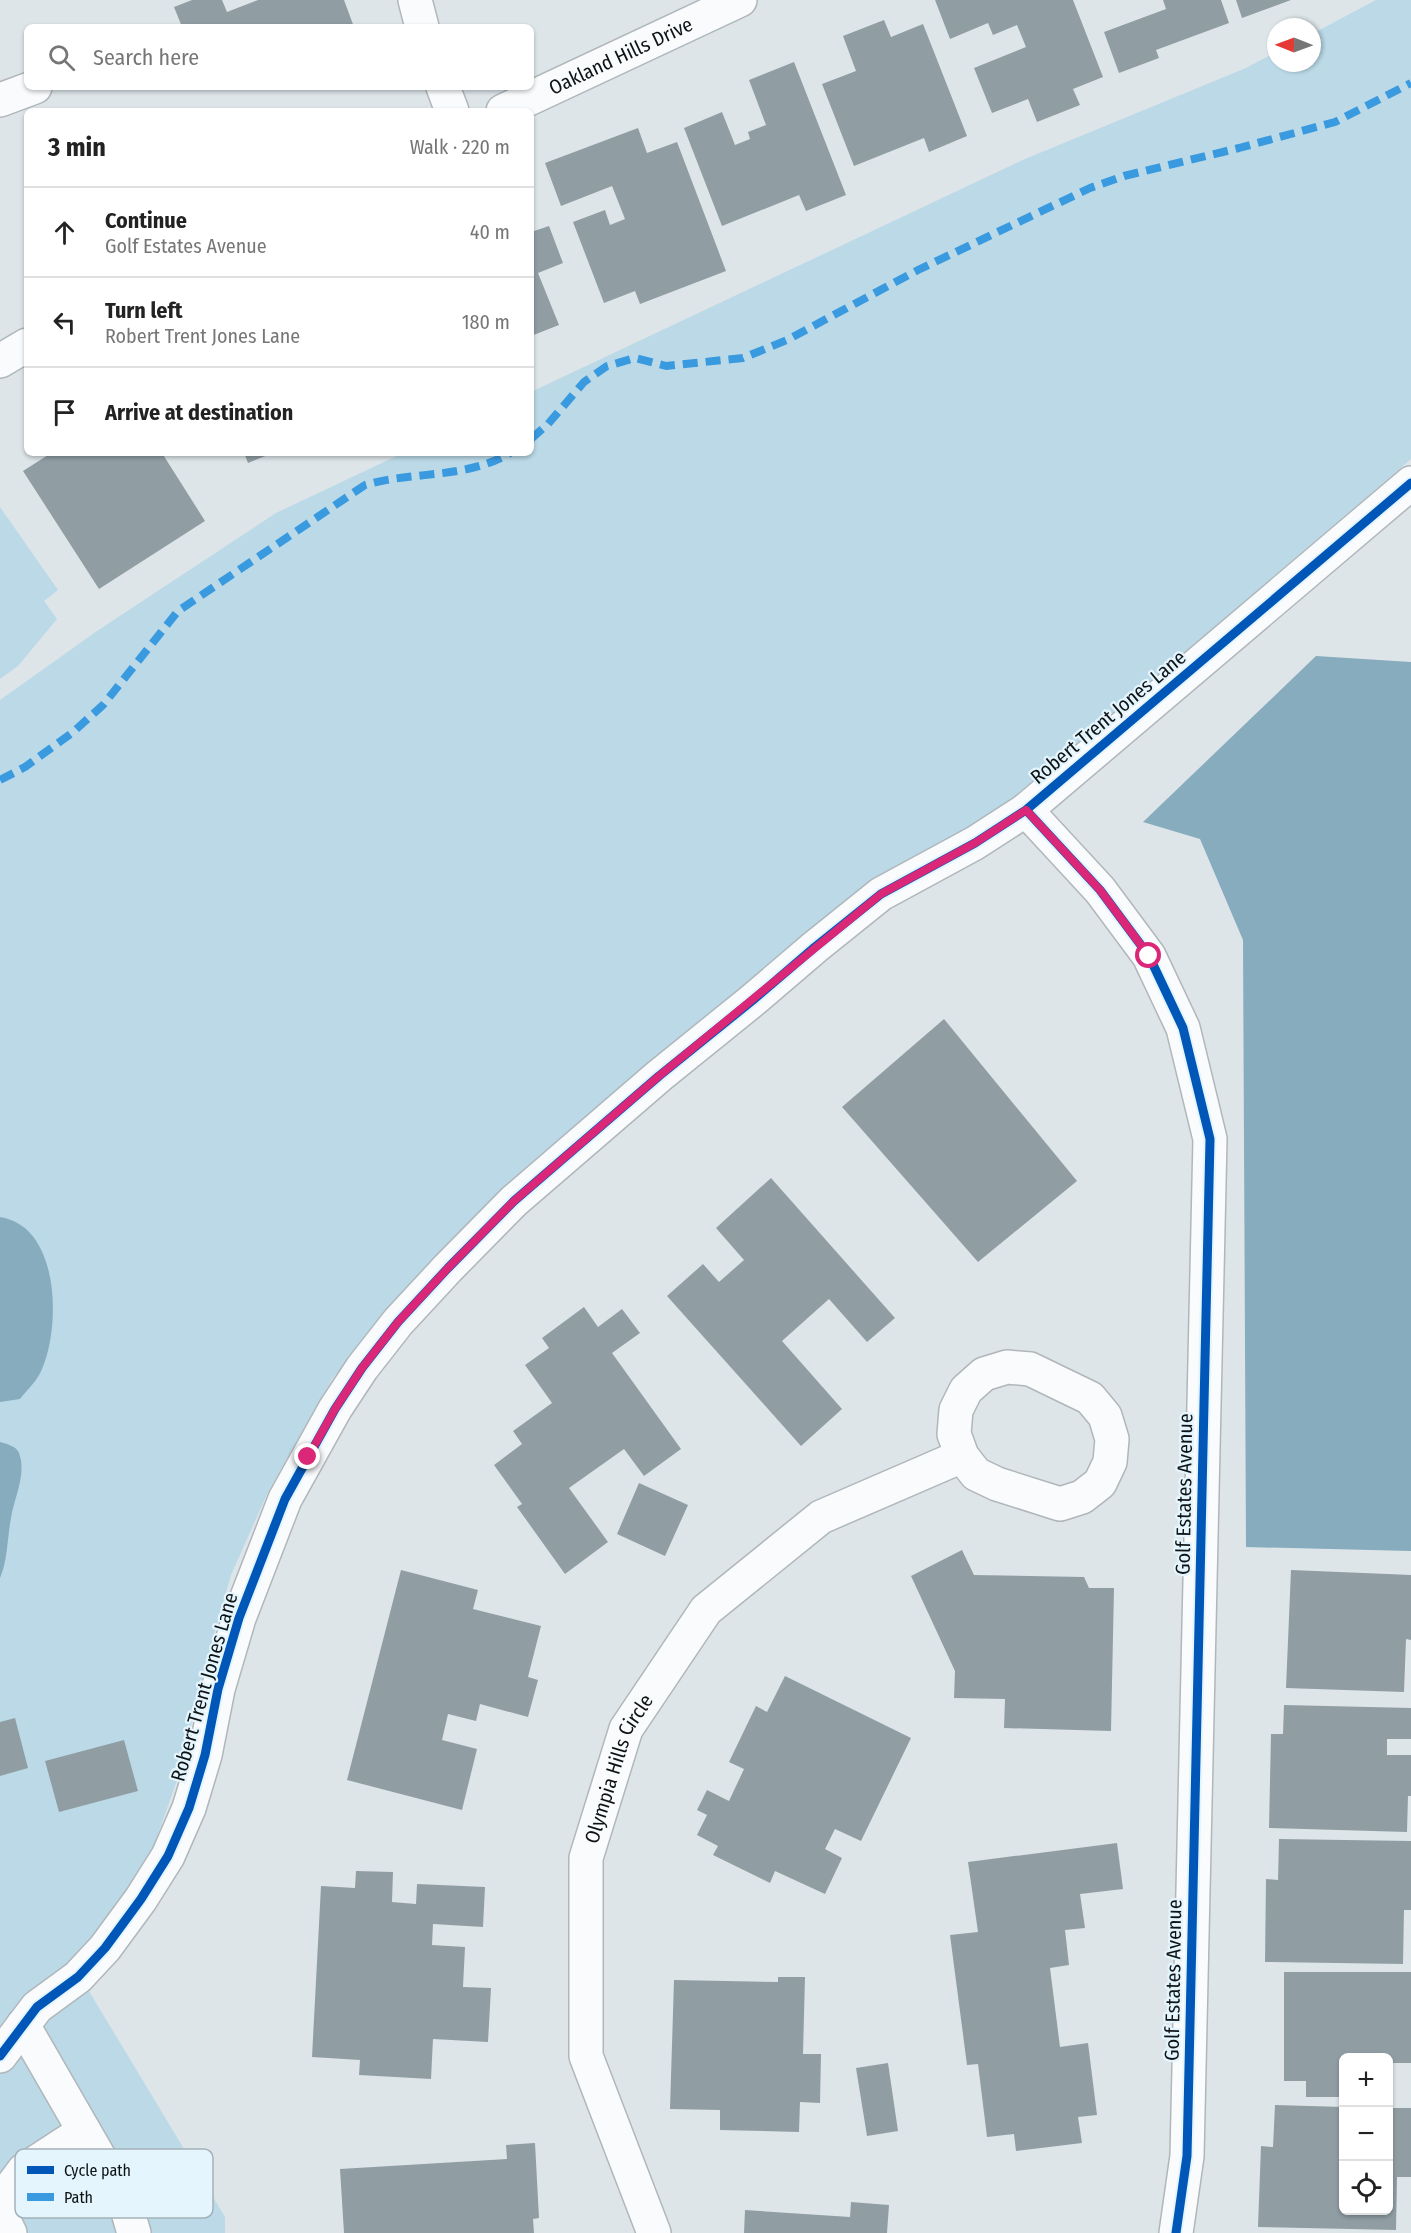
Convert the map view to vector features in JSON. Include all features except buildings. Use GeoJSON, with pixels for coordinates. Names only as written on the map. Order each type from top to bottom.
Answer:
{"type":"FeatureCollection","features":[{"type":"Feature","properties":{"kind":"street"},"geometry":{"type":"LineString","coordinates":[[415,0],[421,24]]}},
{"type":"Feature","properties":{"kind":"street","name":"Oakland Hills Drive"},"geometry":{"type":"LineString","coordinates":[[509,108],[740,0]]}},
{"type":"Feature","properties":{"kind":"street"},"geometry":{"type":"LineString","coordinates":[[0,100],[27,90]]}},
{"type":"Feature","properties":{"kind":"street"},"geometry":{"type":"LineString","coordinates":[[444,90],[451,108]]}},
{"type":"Feature","properties":{"kind":"street"},"geometry":{"type":"LineString","coordinates":[[0,361],[24,347]]}},
{"type":"Feature","properties":{"kind":"street","name":"Robert Trent Jones Lane"},"geometry":{"type":"LineString","coordinates":[[8,2042],[37,2007],[78,1977],[105,1948],[141,1899],[168,1856],[189,1808],[205,1755],[218,1689],[239,1618],[285,1499],[335,1409],[362,1368],[398,1322],[514,1201],[815,946],[881,894],[975,843],[1026,810],[1411,483]]}},
{"type":"Feature","properties":{"kind":"street","name":"Golf Estates Avenue"},"geometry":{"type":"LineString","coordinates":[[1026,810],[1100,890],[1149,956],[1183,1028],[1210,1139],[1186,2156],[1176,2233]]}},
{"type":"Feature","properties":{"kind":"street"},"geometry":{"type":"LineString","coordinates":[[1007,1367],[1030,1369],[1090,1398],[1105,1416],[1112,1438],[1110,1462],[1100,1483],[1082,1497],[1060,1504],[998,1484],[976,1473],[962,1456],[954,1434],[956,1410],[966,1390],[984,1374],[1007,1367]]}},
{"type":"Feature","properties":{"kind":"street","name":"Olympia Hills Circle"},"geometry":{"type":"LineString","coordinates":[[654,2233],[586,2056],[586,1858],[626,1730],[706,1610],[822,1517],[962,1456]]}},
{"type":"Feature","properties":{"kind":"street"},"geometry":{"type":"LineString","coordinates":[[8,2042],[84,2131],[94,2149]]}},
{"type":"Feature","properties":{"kind":"street"},"geometry":{"type":"LineString","coordinates":[[56,2149],[84,2131]]}},
{"type":"Feature","properties":{"kind":"street"},"geometry":{"type":"LineString","coordinates":[[0,2202],[15,2182]]}},
{"type":"Feature","properties":{"kind":"street"},"geometry":{"type":"LineString","coordinates":[[0,2212],[10,2233]]}},
{"type":"Feature","properties":{"kind":"street"},"geometry":{"type":"LineString","coordinates":[[130,2218],[134,2233]]}},
{"type":"Feature","properties":{"kind":"shaded area"},"geometry":{"type":"Polygon","coordinates":[[[1376,0],[1411,0],[1411,459],[1054,764],[411,1287],[332,1379],[268,1492],[231,1575],[204,1670],[180,1772],[148,1862],[103,1931],[72,1963],[184,2149],[15,2149],[15,2218],[213,2218],[213,2197],[225,2217],[225,2233],[0,2233],[0,700],[97,631],[276,513],[397,456],[534,456],[534,391],[1025,159],[1246,68],[1267,57],[1267,72],[1321,72],[1321,29],[1376,0]]]}},
{"type":"Feature","properties":{"kind":"shaded area"},"geometry":{"type":"Polygon","coordinates":[[[0,507],[58,590],[44,601],[57,619],[18,666],[0,679],[0,507]]]}},
{"type":"Feature","properties":{"kind":"shaded area"},"geometry":{"type":"Polygon","coordinates":[[[1316,656],[1411,662],[1411,1551],[1246,1547],[1243,940],[1200,839],[1143,822],[1316,656]]]}},
{"type":"Feature","properties":{"kind":"shaded area"},"geometry":{"type":"Polygon","coordinates":[[[0,1217],[20,1224],[35,1238],[45,1258],[51,1280],[53,1304],[48,1350],[40,1373],[20,1399],[0,1402],[0,1217]]]}},
{"type":"Feature","properties":{"kind":"shaded area"},"geometry":{"type":"Polygon","coordinates":[[[0,1442],[18,1451],[22,1469],[11,1518],[5,1564],[0,1578],[0,1442]]]}},
{"type":"Feature","properties":{"kind":"marked path"},"geometry":{"type":"LineString","coordinates":[[534,436],[548,424],[584,382],[607,366],[635,358],[666,366],[743,358],[787,340],[918,270],[1090,188],[1124,176],[1335,122],[1411,83]]}},
{"type":"Feature","properties":{"kind":"marked path"},"geometry":{"type":"LineString","coordinates":[[0,780],[25,767],[72,733],[103,705],[178,611],[365,485],[458,471],[476,467],[504,456]]}},
{"type":"Feature","properties":{"kind":"cycle path"},"geometry":{"type":"LineString","coordinates":[[0,2056],[37,2007],[78,1977],[105,1948],[141,1899],[168,1856],[189,1808],[205,1755],[218,1689],[239,1618],[285,1499],[335,1409],[362,1368],[398,1322],[514,1201],[659,1076],[881,894],[975,843],[1026,810],[1411,483]]}},
{"type":"Feature","properties":{"kind":"cycle path"},"geometry":{"type":"LineString","coordinates":[[1026,810],[1100,890],[1149,956],[1183,1028],[1210,1139],[1187,2156],[1176,2233]]}},
{"type":"Feature","properties":{"kind":"route"},"geometry":{"type":"LineString","coordinates":[[308,1457],[335,1409],[362,1368],[398,1322],[514,1201],[659,1076],[881,894],[975,843],[1026,810],[1100,890],[1149,956]]}}]}
